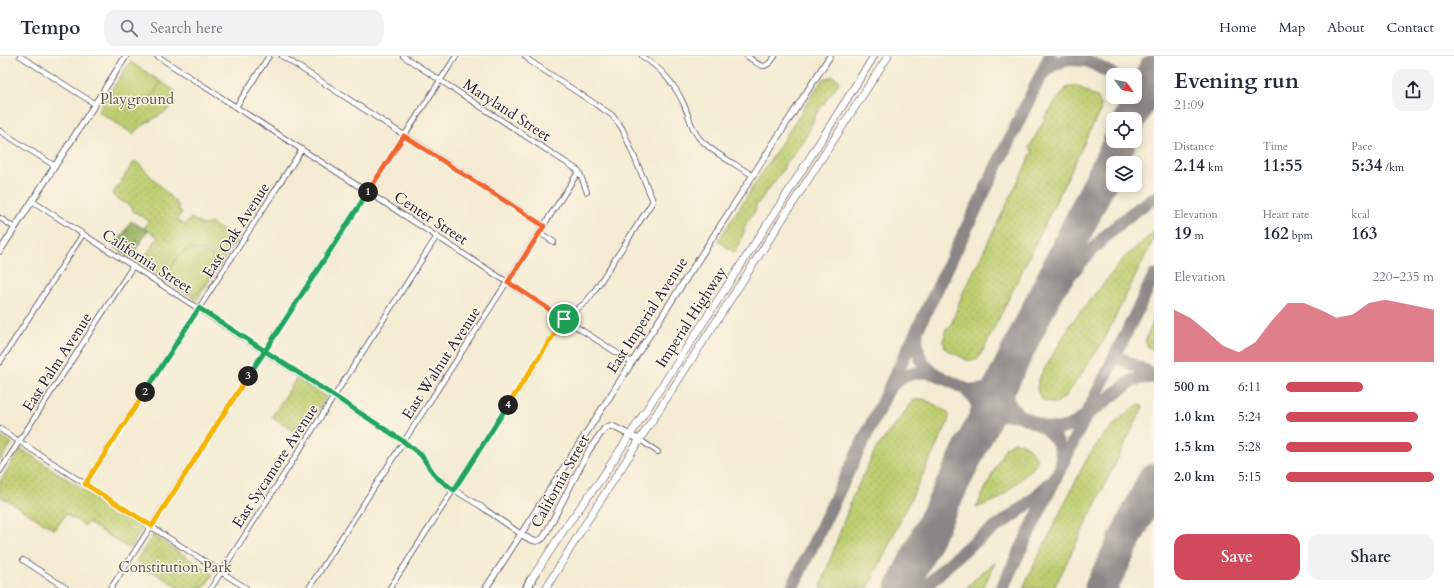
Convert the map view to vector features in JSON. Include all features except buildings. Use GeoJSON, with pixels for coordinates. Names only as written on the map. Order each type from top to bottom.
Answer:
{"type":"FeatureCollection","features":[{"type":"Feature","properties":{"kind":"highway"},"geometry":{"type":"LineString","coordinates":[[526,588],[531,580]]}},
{"type":"Feature","properties":{"kind":"main road","name":"Imperial Highway"},"geometry":{"type":"LineString","coordinates":[[531,580],[565,528],[601,479],[630,435],[874,56]]}},
{"type":"Feature","properties":{"kind":"main road","name":"Imperial Highway"},"geometry":{"type":"LineString","coordinates":[[546,588],[888,56]]}},
{"type":"Feature","properties":{"kind":"main road"},"geometry":{"type":"LineString","coordinates":[[784,198],[794,203]]}},
{"type":"Feature","properties":{"kind":"street"},"geometry":{"type":"LineString","coordinates":[[20,56],[95,104]]}},
{"type":"Feature","properties":{"kind":"street"},"geometry":{"type":"LineString","coordinates":[[0,251],[126,56]]}},
{"type":"Feature","properties":{"kind":"street","name":"Center Street"},"geometry":{"type":"LineString","coordinates":[[157,56],[631,362]]}},
{"type":"Feature","properties":{"kind":"street"},"geometry":{"type":"LineString","coordinates":[[236,107],[270,56]]}},
{"type":"Feature","properties":{"kind":"street"},"geometry":{"type":"LineString","coordinates":[[282,56],[544,226]]}},
{"type":"Feature","properties":{"kind":"street","name":"Maryland Street"},"geometry":{"type":"LineString","coordinates":[[403,56],[579,171]]}},
{"type":"Feature","properties":{"kind":"street"},"geometry":{"type":"LineString","coordinates":[[111,588],[456,56]]}},
{"type":"Feature","properties":{"kind":"street"},"geometry":{"type":"LineString","coordinates":[[390,588],[564,319],[586,302],[593,294],[653,201],[622,128],[612,115],[524,56]]}},
{"type":"Feature","properties":{"kind":"street"},"geometry":{"type":"LineString","coordinates":[[530,61],[534,56]]}},
{"type":"Feature","properties":{"kind":"street"},"geometry":{"type":"LineString","coordinates":[[642,56],[658,67],[668,77],[682,101],[698,137],[705,144],[752,175]]}},
{"type":"Feature","properties":{"kind":"street"},"geometry":{"type":"LineString","coordinates":[[747,56],[762,66],[766,66],[770,64],[775,56]]}},
{"type":"Feature","properties":{"kind":"street","name":"East Imperial Avenue"},"geometry":{"type":"LineString","coordinates":[[486,588],[830,56]]}},
{"type":"Feature","properties":{"kind":"street"},"geometry":{"type":"LineString","coordinates":[[0,131],[55,166]]}},
{"type":"Feature","properties":{"kind":"street","name":"East Oak Avenue"},"geometry":{"type":"LineString","coordinates":[[85,484],[302,149]]}},
{"type":"Feature","properties":{"kind":"street"},"geometry":{"type":"LineString","coordinates":[[579,171],[588,192]]}},
{"type":"Feature","properties":{"kind":"street","name":"East Walnut Avenue"},"geometry":{"type":"LineString","coordinates":[[309,588],[579,171]]}},
{"type":"Feature","properties":{"kind":"street","name":"California Street"},"geometry":{"type":"LineString","coordinates":[[32,201],[403,441],[421,455],[436,477],[521,534],[534,541],[538,541],[544,537],[589,450],[604,429],[610,426],[614,427],[640,440],[658,452]]}},
{"type":"Feature","properties":{"kind":"street"},"geometry":{"type":"LineString","coordinates":[[0,218],[15,228]]}},
{"type":"Feature","properties":{"kind":"street"},"geometry":{"type":"LineString","coordinates":[[540,233],[554,242]]}},
{"type":"Feature","properties":{"kind":"street"},"geometry":{"type":"LineString","coordinates":[[0,362],[83,234]]}},
{"type":"Feature","properties":{"kind":"street","name":"East Sycamore Avenue"},"geometry":{"type":"LineString","coordinates":[[211,588],[437,236]]}},
{"type":"Feature","properties":{"kind":"street","name":"East Palm Avenue"},"geometry":{"type":"LineString","coordinates":[[0,471],[133,266]]}},
{"type":"Feature","properties":{"kind":"street"},"geometry":{"type":"LineString","coordinates":[[0,429],[246,588]]}},
{"type":"Feature","properties":{"kind":"street"},"geometry":{"type":"LineString","coordinates":[[23,560],[66,588]]}},
{"type":"Feature","properties":{"kind":"green space","name":"Playground"},"geometry":{"type":"Polygon","coordinates":[[[130,62],[175,91],[168,110],[137,129],[133,134],[98,111],[130,62]]]}},
{"type":"Feature","properties":{"kind":"green space"},"geometry":{"type":"Polygon","coordinates":[[[130,62],[161,82],[150,98],[144,102],[133,105],[109,94],[130,62]]]}},
{"type":"Feature","properties":{"kind":"green space"},"geometry":{"type":"Polygon","coordinates":[[[833,76],[840,81],[815,116],[803,141],[791,158],[786,162],[783,170],[756,206],[755,211],[745,225],[744,232],[735,253],[718,241],[822,80],[833,76]]]}},
{"type":"Feature","properties":{"kind":"green space"},"geometry":{"type":"Polygon","coordinates":[[[1077,86],[1098,98],[1101,106],[1100,111],[984,349],[977,360],[967,360],[946,349],[943,342],[946,328],[950,328],[962,295],[1033,151],[1029,148],[1045,119],[1044,118],[1066,88],[1077,86]]]}},
{"type":"Feature","properties":{"kind":"green space"},"geometry":{"type":"Polygon","coordinates":[[[134,162],[137,162],[179,206],[178,209],[182,212],[177,220],[185,225],[191,218],[203,225],[211,223],[237,239],[197,300],[140,264],[158,237],[144,228],[149,221],[133,211],[132,207],[112,195],[134,162]]]}},
{"type":"Feature","properties":{"kind":"green space"},"geometry":{"type":"Polygon","coordinates":[[[131,221],[148,231],[131,258],[115,247],[131,221]]]}},
{"type":"Feature","properties":{"kind":"green space"},"geometry":{"type":"Polygon","coordinates":[[[1154,232],[1154,238],[1103,342],[1067,395],[1055,404],[1042,400],[1037,390],[1038,380],[1072,322],[1125,257],[1154,232]]]}},
{"type":"Feature","properties":{"kind":"green space"},"geometry":{"type":"Polygon","coordinates":[[[190,249],[204,251],[220,262],[198,293],[193,294],[165,277],[179,255],[190,249]]]}},
{"type":"Feature","properties":{"kind":"green space"},"geometry":{"type":"Polygon","coordinates":[[[1154,320],[1154,350],[1148,347],[1145,341],[1154,320]]]}},
{"type":"Feature","properties":{"kind":"green space"},"geometry":{"type":"Polygon","coordinates":[[[297,378],[326,397],[301,436],[272,417],[297,378]]]}},
{"type":"Feature","properties":{"kind":"green space"},"geometry":{"type":"Polygon","coordinates":[[[924,399],[946,411],[949,415],[948,422],[868,588],[821,588],[852,498],[876,449],[914,400],[924,399]]]}},
{"type":"Feature","properties":{"kind":"green space"},"geometry":{"type":"Polygon","coordinates":[[[1139,404],[1143,407],[1054,588],[1023,588],[1089,455],[1108,431],[1122,417],[1139,404]]]}},
{"type":"Feature","properties":{"kind":"green space"},"geometry":{"type":"Polygon","coordinates":[[[0,435],[12,443],[0,461],[0,435]]]}},
{"type":"Feature","properties":{"kind":"green space"},"geometry":{"type":"Polygon","coordinates":[[[1014,442],[1022,444],[1031,450],[1037,461],[1034,467],[999,499],[976,508],[1005,448],[1014,442]]]}},
{"type":"Feature","properties":{"kind":"green space"},"geometry":{"type":"Polygon","coordinates":[[[21,449],[143,528],[130,549],[87,522],[85,526],[66,514],[55,530],[0,496],[0,481],[21,449]]]}},
{"type":"Feature","properties":{"kind":"green space","name":"Constitution Park"},"geometry":{"type":"Polygon","coordinates":[[[153,535],[213,574],[204,588],[179,588],[136,561],[153,535]]]}},
{"type":"Feature","properties":{"kind":"green space"},"geometry":{"type":"Polygon","coordinates":[[[995,563],[983,588],[966,588],[979,575],[995,563]]]}},
{"type":"Feature","properties":{"kind":"taxiway"},"geometry":{"type":"LineString","coordinates":[[792,588],[1050,56]]}},
{"type":"Feature","properties":{"kind":"taxiway"},"geometry":{"type":"LineString","coordinates":[[1081,56],[1106,71]]}},
{"type":"Feature","properties":{"kind":"taxiway"},"geometry":{"type":"LineString","coordinates":[[1044,73],[1058,62],[1069,60],[1088,61]]}},
{"type":"Feature","properties":{"kind":"taxiway"},"geometry":{"type":"LineString","coordinates":[[1142,75],[1154,66]]}},
{"type":"Feature","properties":{"kind":"taxiway"},"geometry":{"type":"LineString","coordinates":[[1142,88],[1154,94]]}},
{"type":"Feature","properties":{"kind":"taxiway"},"geometry":{"type":"LineString","coordinates":[[1138,112],[1140,109],[1154,102]]}},
{"type":"Feature","properties":{"kind":"taxiway"},"geometry":{"type":"LineString","coordinates":[[1131,112],[1132,104]]}},
{"type":"Feature","properties":{"kind":"taxiway"},"geometry":{"type":"LineString","coordinates":[[1011,365],[1043,313],[1066,280],[1107,235],[1138,209],[1154,198]]}},
{"type":"Feature","properties":{"kind":"taxiway"},"geometry":{"type":"LineString","coordinates":[[1002,588],[1154,276]]}},
{"type":"Feature","properties":{"kind":"taxiway"},"geometry":{"type":"LineString","coordinates":[[917,334],[918,353],[927,367],[937,375],[1043,427],[1058,443],[1061,453],[1061,465]]}},
{"type":"Feature","properties":{"kind":"taxiway"},"geometry":{"type":"LineString","coordinates":[[1115,356],[1154,375]]}},
{"type":"Feature","properties":{"kind":"taxiway"},"geometry":{"type":"LineString","coordinates":[[1009,369],[1005,387],[1006,393],[1009,403],[1017,413]]}},
{"type":"Feature","properties":{"kind":"taxiway"},"geometry":{"type":"LineString","coordinates":[[891,386],[906,375],[923,372],[935,374]]}},
{"type":"Feature","properties":{"kind":"taxiway"},"geometry":{"type":"LineString","coordinates":[[969,390],[975,391],[986,389],[999,381],[1006,373]]}},
{"type":"Feature","properties":{"kind":"taxiway"},"geometry":{"type":"LineString","coordinates":[[1043,427],[1064,428],[1072,425],[1133,380],[1154,377]]}},
{"type":"Feature","properties":{"kind":"taxiway"},"geometry":{"type":"LineString","coordinates":[[967,391],[975,400],[979,410],[979,427],[977,433]]}},
{"type":"Feature","properties":{"kind":"taxiway"},"geometry":{"type":"LineString","coordinates":[[975,438],[983,427],[996,416],[1008,414],[1016,415]]}},
{"type":"Feature","properties":{"kind":"taxiway"},"geometry":{"type":"LineString","coordinates":[[925,588],[965,549],[1024,507],[1048,484]]}},
{"type":"Feature","properties":{"kind":"taxiway"},"geometry":{"type":"LineString","coordinates":[[1136,516],[1144,505],[1154,497]]}},
{"type":"Feature","properties":{"kind":"runway"},"geometry":{"type":"LineString","coordinates":[[1134,112],[1154,71]]}},
{"type":"Feature","properties":{"kind":"runway"},"geometry":{"type":"LineString","coordinates":[[902,588],[1117,148]]}},
{"type":"Feature","properties":{"kind":"runway"},"geometry":{"type":"LineString","coordinates":[[1101,588],[1154,480]]}},
{"type":"Feature","properties":{"kind":"route"},"geometry":{"type":"LineString","coordinates":[[564,319],[454,490],[436,477],[421,455],[403,441],[265,351],[152,526],[85,484],[199,308],[265,351],[404,136],[544,226],[508,282],[564,319]]}}]}
